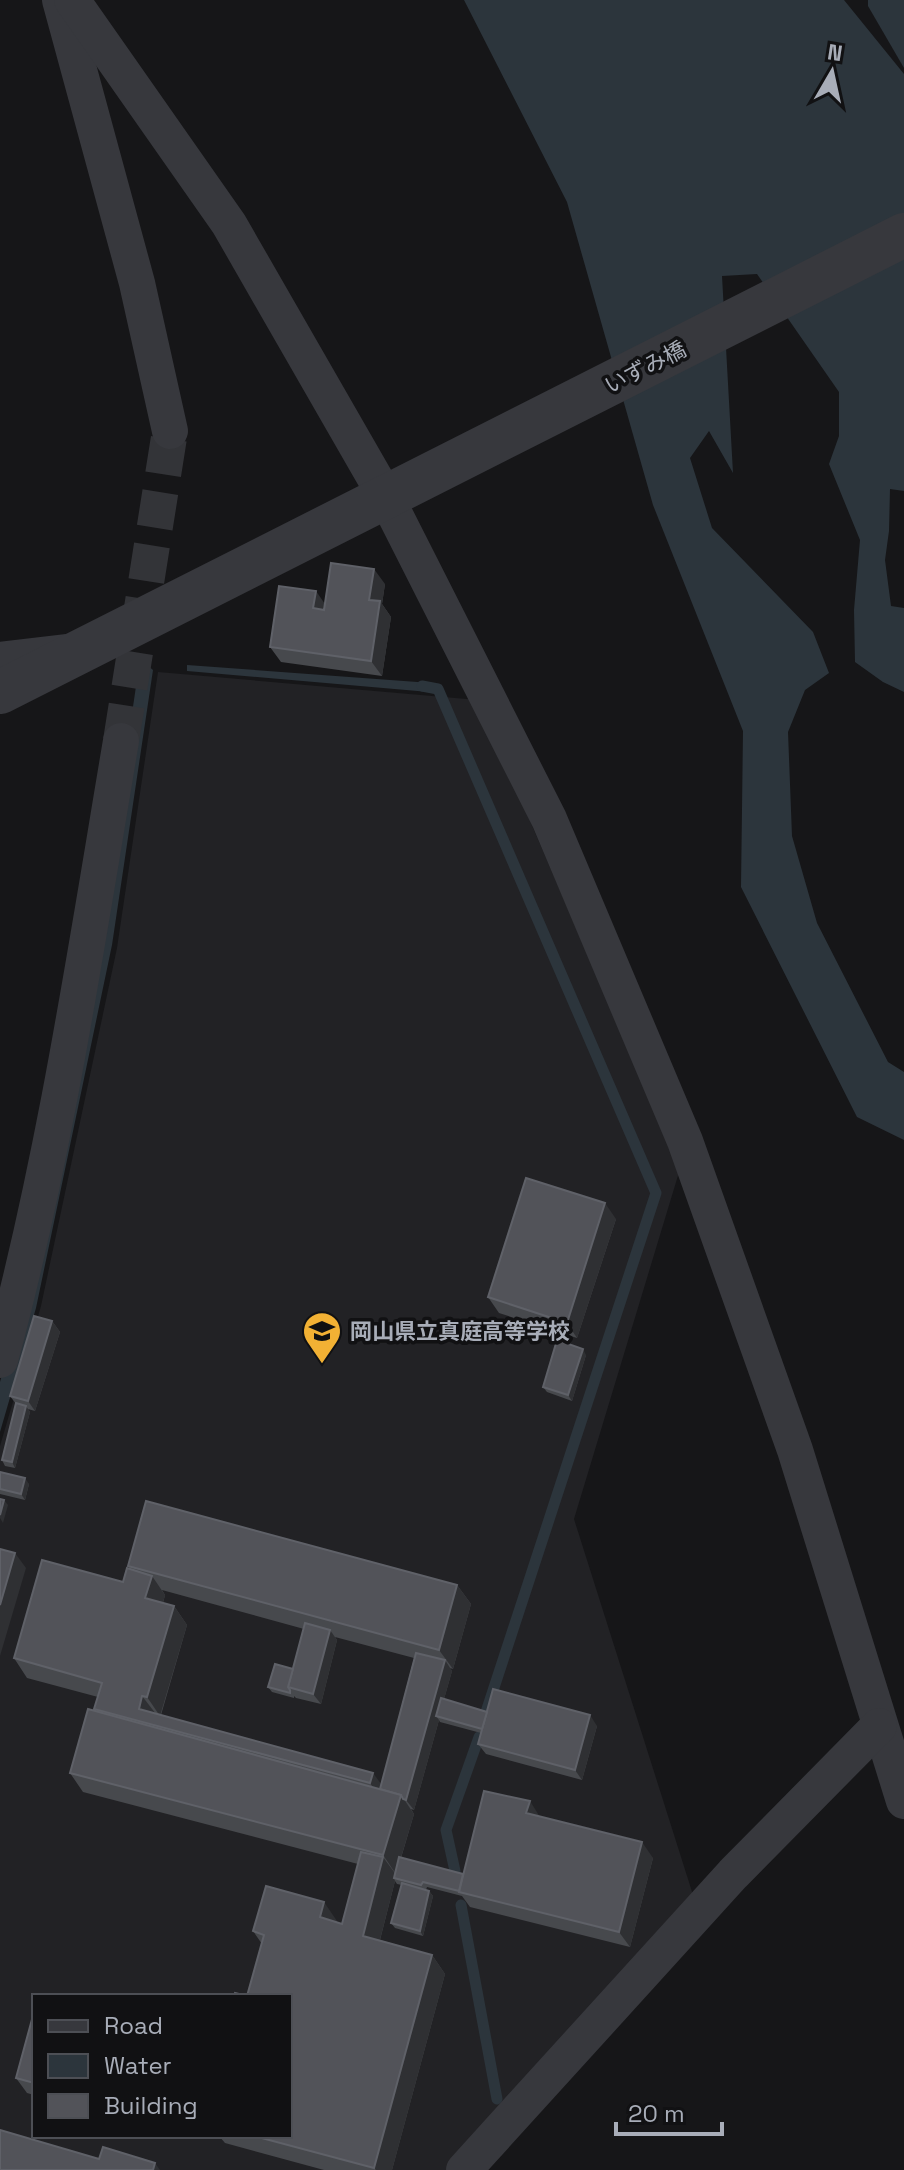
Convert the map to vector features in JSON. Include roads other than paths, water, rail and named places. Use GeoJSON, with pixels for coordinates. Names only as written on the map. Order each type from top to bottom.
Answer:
{"type":"FeatureCollection","features":[{"type":"Feature","properties":{"kind":"street"},"geometry":{"type":"LineString","coordinates":[[60,0],[137,283],[170,431]]}},
{"type":"Feature","properties":{"kind":"street"},"geometry":{"type":"LineString","coordinates":[[72,0],[229,224],[387,499],[549,819],[685,1141],[795,1450],[904,1801]]}},
{"type":"Feature","properties":{"kind":"street","name":"いずみ橋"},"geometry":{"type":"LineString","coordinates":[[0,692],[904,235]]}},
{"type":"Feature","properties":{"kind":"street"},"geometry":{"type":"LineString","coordinates":[[0,660],[87,649]]}},
{"type":"Feature","properties":{"kind":"street"},"geometry":{"type":"LineString","coordinates":[[0,1360],[19,1290],[81,988],[121,741]]}},
{"type":"Feature","properties":{"kind":"street"},"geometry":{"type":"LineString","coordinates":[[464,2170],[498,2154],[733,1874],[879,1726]]}},
{"type":"Feature","properties":{"kind":"water"},"geometry":{"type":"Polygon","coordinates":[[[464,0],[844,0],[904,74],[904,491],[890,489],[885,560],[891,606],[904,608],[904,692],[883,682],[855,662],[854,610],[860,540],[829,464],[839,436],[839,392],[757,274],[722,276],[733,473],[709,431],[690,458],[712,528],[813,632],[829,673],[805,690],[788,732],[792,836],[817,923],[888,1062],[904,1072],[904,1140],[857,1117],[741,887],[743,731],[653,505],[567,202],[464,0]]]}},
{"type":"Feature","properties":{"kind":"water"},"geometry":{"type":"Polygon","coordinates":[[[868,0],[904,0],[904,68],[868,6],[868,0]]]}},
{"type":"Feature","properties":{"kind":"water"},"geometry":{"type":"Polygon","coordinates":[[[140,659],[153,670],[112,945],[36,1308],[0,1432],[0,1382],[22,1304],[98,945],[140,659]]]}},
{"type":"Feature","properties":{"kind":"water"},"geometry":{"type":"Polygon","coordinates":[[[187,665],[431,683],[436,687],[429,692],[187,671],[187,665]]]}},
{"type":"Feature","properties":{"kind":"waterway"},"geometry":{"type":"LineString","coordinates":[[422,686],[438,689],[656,1193],[486,1712]]}},
{"type":"Feature","properties":{"kind":"waterway"},"geometry":{"type":"LineString","coordinates":[[455,1871],[446,1830],[479,1737]]}},
{"type":"Feature","properties":{"kind":"waterway"},"geometry":{"type":"LineString","coordinates":[[461,1905],[497,2099]]}},
{"type":"Feature","properties":{"kind":"tunnel"},"geometry":{"type":"LineString","coordinates":[[121,741],[170,431]]}},
{"type":"Feature","properties":{"kind":"place","name":"岡山県立真庭高等学校"},"geometry":{"type":"Point","coordinates":[322,1365]}}]}
